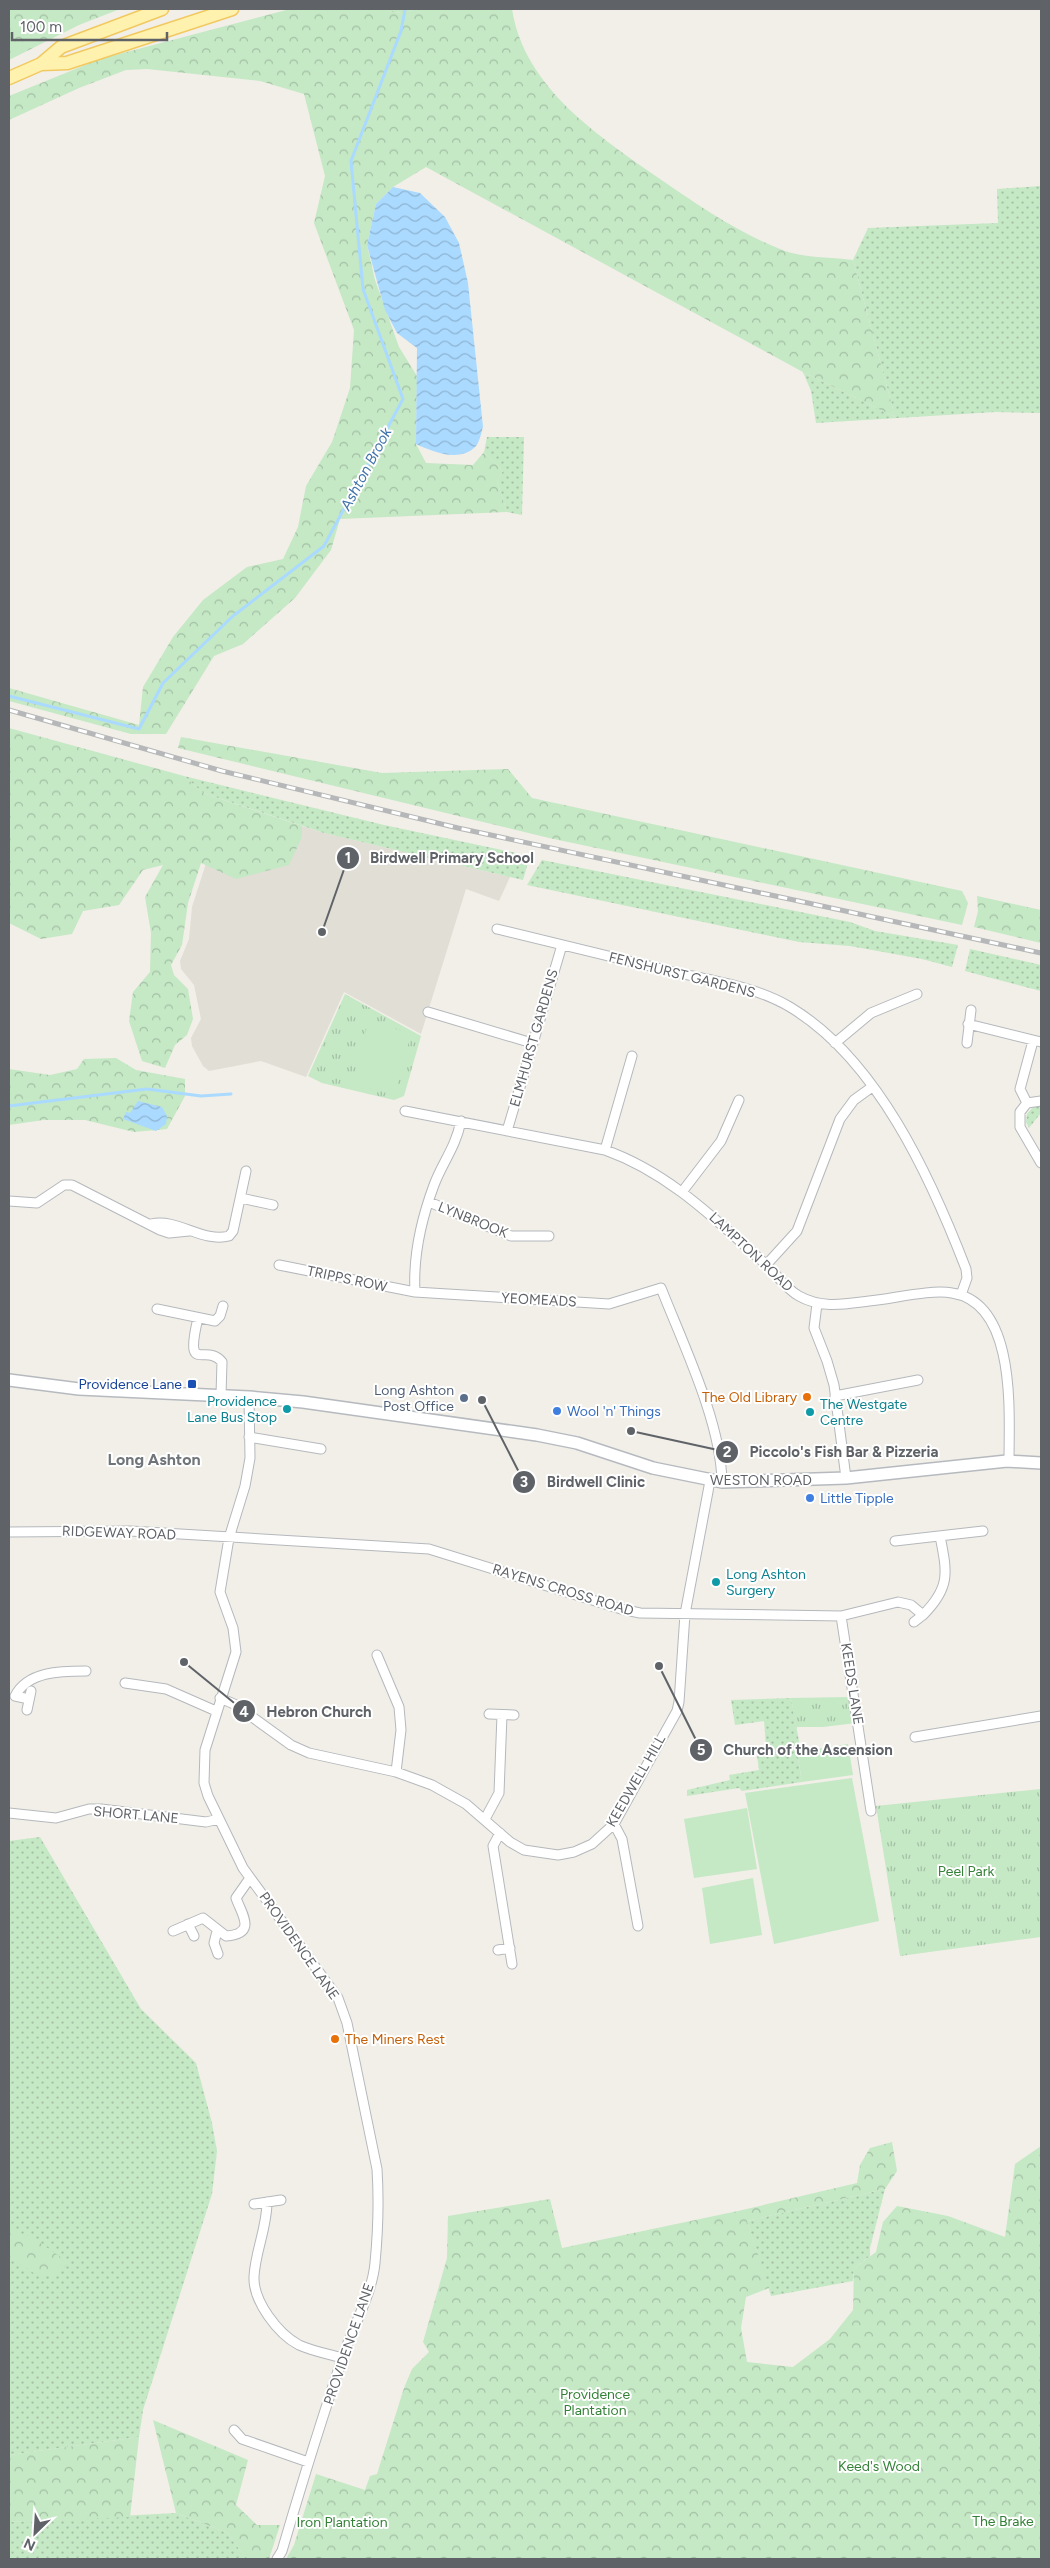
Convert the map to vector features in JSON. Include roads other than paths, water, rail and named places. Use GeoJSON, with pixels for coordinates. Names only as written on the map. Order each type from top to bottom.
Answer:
{"type":"FeatureCollection","features":[{"type":"Feature","properties":{"kind":"main road"},"geometry":{"type":"LineString","coordinates":[[9,78],[41,64],[61,47],[162,9]]}},
{"type":"Feature","properties":{"kind":"main road"},"geometry":{"type":"LineString","coordinates":[[41,64],[67,63],[232,9]]}},
{"type":"Feature","properties":{"kind":"street","name":"FENSHURST GARDENS"},"geometry":{"type":"LineString","coordinates":[[497,929],[760,995],[789,1006],[835,1043],[896,1118],[958,1249],[968,1278],[961,1295]]}},
{"type":"Feature","properties":{"kind":"street","name":"ELMHURST GARDENS"},"geometry":{"type":"LineString","coordinates":[[507,1131],[562,945]]}},
{"type":"Feature","properties":{"kind":"street"},"geometry":{"type":"LineString","coordinates":[[835,1043],[871,1013],[917,994]]}},
{"type":"Feature","properties":{"kind":"street"},"geometry":{"type":"LineString","coordinates":[[967,1043],[971,1010]]}},
{"type":"Feature","properties":{"kind":"street"},"geometry":{"type":"LineString","coordinates":[[428,1012],[532,1043]]}},
{"type":"Feature","properties":{"kind":"street"},"geometry":{"type":"LineString","coordinates":[[968,1024],[1037,1042],[1020,1089],[1027,1103]]}},
{"type":"Feature","properties":{"kind":"street"},"geometry":{"type":"LineString","coordinates":[[605,1150],[632,1056]]}},
{"type":"Feature","properties":{"kind":"street"},"geometry":{"type":"LineString","coordinates":[[767,1264],[797,1230],[840,1119],[854,1100],[872,1087]]}},
{"type":"Feature","properties":{"kind":"street"},"geometry":{"type":"LineString","coordinates":[[682,1192],[722,1141],[739,1100]]}},
{"type":"Feature","properties":{"kind":"street"},"geometry":{"type":"LineString","coordinates":[[1041,1101],[1027,1103],[1020,1112],[1020,1127],[1041,1164]]}},
{"type":"Feature","properties":{"kind":"street","name":"LAMPTON ROAD"},"geometry":{"type":"LineString","coordinates":[[405,1111],[605,1150],[633,1160],[682,1192],[767,1264],[782,1282],[798,1296],[817,1304],[836,1306],[946,1292],[961,1295]]}},
{"type":"Feature","properties":{"kind":"street","name":"LYNBROOK"},"geometry":{"type":"LineString","coordinates":[[415,1292],[415,1254],[429,1202],[441,1170],[457,1140],[461,1121]]}},
{"type":"Feature","properties":{"kind":"street"},"geometry":{"type":"LineString","coordinates":[[9,1201],[37,1203],[64,1185],[72,1185],[169,1233],[189,1231],[223,1238],[230,1236],[233,1231],[246,1171]]}},
{"type":"Feature","properties":{"kind":"street"},"geometry":{"type":"LineString","coordinates":[[241,1198],[274,1205]]}},
{"type":"Feature","properties":{"kind":"street","name":"LYNBROOK"},"geometry":{"type":"LineString","coordinates":[[429,1202],[511,1236],[549,1236]]}},
{"type":"Feature","properties":{"kind":"street","name":"TRIPPS ROW"},"geometry":{"type":"LineString","coordinates":[[279,1265],[415,1292]]}},
{"type":"Feature","properties":{"kind":"street","name":"YEOMEADS"},"geometry":{"type":"LineString","coordinates":[[415,1292],[609,1304],[661,1288],[712,1423],[720,1449],[722,1482]]}},
{"type":"Feature","properties":{"kind":"street"},"geometry":{"type":"LineString","coordinates":[[961,1295],[970,1299],[985,1313],[1002,1349],[1008,1378],[1009,1461]]}},
{"type":"Feature","properties":{"kind":"street"},"geometry":{"type":"LineString","coordinates":[[817,1304],[814,1328],[827,1361],[836,1396],[846,1478]]}},
{"type":"Feature","properties":{"kind":"street"},"geometry":{"type":"LineString","coordinates":[[157,1309],[215,1321],[220,1316],[223,1306]]}},
{"type":"Feature","properties":{"kind":"street"},"geometry":{"type":"LineString","coordinates":[[198,1318],[192,1350],[197,1354],[219,1359],[222,1362],[221,1395]]}},
{"type":"Feature","properties":{"kind":"street","name":"WESTON ROAD"},"geometry":{"type":"LineString","coordinates":[[9,1380],[79,1389],[249,1397],[556,1438],[653,1468],[722,1482],[846,1478],[1009,1461],[1041,1463]]}},
{"type":"Feature","properties":{"kind":"street"},"geometry":{"type":"LineString","coordinates":[[836,1396],[918,1380]]}},
{"type":"Feature","properties":{"kind":"street","name":"PROVIDENCE LANE"},"geometry":{"type":"LineString","coordinates":[[249,1397],[250,1458],[245,1486],[229,1538],[220,1592],[233,1628],[236,1652],[205,1750],[204,1783],[208,1796],[243,1868],[338,1998],[347,2023],[377,2168],[378,2217],[375,2264],[372,2278],[308,2462],[282,2551],[277,2559]]}},
{"type":"Feature","properties":{"kind":"street"},"geometry":{"type":"LineString","coordinates":[[249,1437],[321,1449]]}},
{"type":"Feature","properties":{"kind":"street","name":"KEEDWELL HILL"},"geometry":{"type":"LineString","coordinates":[[220,1698],[234,1704],[291,1745],[309,1753],[396,1772],[454,1796],[524,1850],[558,1856],[592,1844],[614,1824],[677,1711],[680,1702],[685,1614],[710,1481]]}},
{"type":"Feature","properties":{"kind":"street"},"geometry":{"type":"LineString","coordinates":[[895,1542],[983,1530]]}},
{"type":"Feature","properties":{"kind":"street","name":"RIDGEWAY ROAD"},"geometry":{"type":"LineString","coordinates":[[9,1532],[130,1531],[229,1538]]}},
{"type":"Feature","properties":{"kind":"street"},"geometry":{"type":"LineString","coordinates":[[914,1622],[940,1596],[945,1586],[947,1572],[940,1536]]}},
{"type":"Feature","properties":{"kind":"street","name":"RAYENS CROSS ROAD"},"geometry":{"type":"LineString","coordinates":[[229,1538],[429,1550],[620,1609],[640,1613],[841,1616],[898,1602],[911,1605],[923,1615]]}},
{"type":"Feature","properties":{"kind":"street","name":"KEEDS LANE"},"geometry":{"type":"LineString","coordinates":[[841,1616],[871,1811]]}},
{"type":"Feature","properties":{"kind":"street"},"geometry":{"type":"LineString","coordinates":[[377,1655],[396,1696],[401,1721],[396,1772]]}},
{"type":"Feature","properties":{"kind":"street"},"geometry":{"type":"LineString","coordinates":[[70,1662],[70,1672]]}},
{"type":"Feature","properties":{"kind":"street"},"geometry":{"type":"LineString","coordinates":[[373,1672],[383,1668]]}},
{"type":"Feature","properties":{"kind":"street"},"geometry":{"type":"LineString","coordinates":[[12,1696],[27,1681],[45,1674],[86,1672]]}},
{"type":"Feature","properties":{"kind":"street"},"geometry":{"type":"LineString","coordinates":[[125,1683],[166,1688],[216,1711]]}},
{"type":"Feature","properties":{"kind":"street"},"geometry":{"type":"LineString","coordinates":[[12,1696],[30,1695],[27,1710]]}},
{"type":"Feature","properties":{"kind":"street"},"geometry":{"type":"LineString","coordinates":[[489,1714],[514,1715]]}},
{"type":"Feature","properties":{"kind":"street"},"geometry":{"type":"LineString","coordinates":[[485,1819],[499,1793],[502,1714]]}},
{"type":"Feature","properties":{"kind":"street"},"geometry":{"type":"LineString","coordinates":[[915,1737],[1041,1716]]}},
{"type":"Feature","properties":{"kind":"street","name":"SHORT LANE"},"geometry":{"type":"LineString","coordinates":[[9,1813],[56,1818],[90,1809],[101,1809],[206,1822],[219,1819]]}},
{"type":"Feature","properties":{"kind":"street"},"geometry":{"type":"LineString","coordinates":[[614,1824],[622,1839],[638,1926]]}},
{"type":"Feature","properties":{"kind":"street"},"geometry":{"type":"LineString","coordinates":[[500,1833],[493,1846],[512,1964]]}},
{"type":"Feature","properties":{"kind":"street"},"geometry":{"type":"LineString","coordinates":[[173,1931],[203,1918],[217,1931],[226,1936],[231,1936],[243,1929],[245,1917],[236,1898],[250,1878]]}},
{"type":"Feature","properties":{"kind":"street"},"geometry":{"type":"LineString","coordinates":[[188,1924],[194,1936]]}},
{"type":"Feature","properties":{"kind":"street"},"geometry":{"type":"LineString","coordinates":[[217,1931],[214,1943],[218,1954]]}},
{"type":"Feature","properties":{"kind":"street"},"geometry":{"type":"LineString","coordinates":[[498,1950],[510,1948]]}},
{"type":"Feature","properties":{"kind":"street"},"geometry":{"type":"LineString","coordinates":[[254,2204],[282,2200]]}},
{"type":"Feature","properties":{"kind":"street"},"geometry":{"type":"LineString","coordinates":[[268,2202],[267,2216],[254,2276],[254,2286],[259,2299],[282,2331],[296,2343],[343,2358]]}},
{"type":"Feature","properties":{"kind":"street"},"geometry":{"type":"LineString","coordinates":[[234,2430],[242,2439],[308,2462]]}},
{"type":"Feature","properties":{"kind":"water"},"geometry":{"type":"Polygon","coordinates":[[[393,187],[420,193],[445,217],[459,243],[468,283],[483,427],[476,446],[462,454],[438,453],[416,444],[417,348],[397,333],[385,310],[367,245],[376,204],[393,187]]]}},
{"type":"Feature","properties":{"kind":"water"},"geometry":{"type":"Polygon","coordinates":[[[138,1101],[162,1107],[167,1116],[166,1124],[156,1131],[123,1119],[126,1112],[130,1113],[138,1101]]]}},
{"type":"Feature","properties":{"kind":"waterway","name":"Ashton Brook"},"geometry":{"type":"LineString","coordinates":[[9,696],[139,729],[163,683],[233,616],[324,546],[403,399],[363,289],[351,161],[401,31],[405,10]]}},
{"type":"Feature","properties":{"kind":"waterway"},"geometry":{"type":"LineString","coordinates":[[9,1106],[147,1089],[201,1096],[231,1094]]}},
{"type":"Feature","properties":{"kind":"railway"},"geometry":{"type":"LineString","coordinates":[[9,710],[222,771],[458,828],[1041,953]]}},
{"type":"Feature","properties":{"kind":"place","name":"Birdwell Primary School"},"geometry":{"type":"Point","coordinates":[322,932]}},
{"type":"Feature","properties":{"kind":"place","name":"Providence Lane"},"geometry":{"type":"Point","coordinates":[192,1384]}},
{"type":"Feature","properties":{"kind":"place","name":"The Old Library"},"geometry":{"type":"Point","coordinates":[807,1397]}},
{"type":"Feature","properties":{"kind":"place","name":"Long Ashton Post Office"},"geometry":{"type":"Point","coordinates":[464,1398]}},
{"type":"Feature","properties":{"kind":"place","name":"Birdwell Clinic"},"geometry":{"type":"Point","coordinates":[482,1400]}},
{"type":"Feature","properties":{"kind":"place","name":"Providence Lane Bus Stop"},"geometry":{"type":"Point","coordinates":[287,1409]}},
{"type":"Feature","properties":{"kind":"place","name":"Wool 'n' Things"},"geometry":{"type":"Point","coordinates":[557,1411]}},
{"type":"Feature","properties":{"kind":"place","name":"The Westgate Centre"},"geometry":{"type":"Point","coordinates":[810,1412]}},
{"type":"Feature","properties":{"kind":"place","name":"Piccolo's Fish Bar & Pizzeria"},"geometry":{"type":"Point","coordinates":[631,1431]}},
{"type":"Feature","properties":{"kind":"place","name":"Little Tipple"},"geometry":{"type":"Point","coordinates":[810,1498]}},
{"type":"Feature","properties":{"kind":"place","name":"Long Ashton Surgery"},"geometry":{"type":"Point","coordinates":[716,1582]}},
{"type":"Feature","properties":{"kind":"place","name":"Hebron Church"},"geometry":{"type":"Point","coordinates":[184,1662]}},
{"type":"Feature","properties":{"kind":"place","name":"Church of the Ascension"},"geometry":{"type":"Point","coordinates":[659,1666]}},
{"type":"Feature","properties":{"kind":"place","name":"The Miners Rest"},"geometry":{"type":"Point","coordinates":[335,2039]}},
{"type":"Feature","properties":{"kind":"district","name":"Long Ashton"},"geometry":{"type":"Point","coordinates":[154,1459]}},
{"type":"Feature","properties":{"kind":"park label","name":"Peel Park"},"geometry":{"type":"Point","coordinates":[966,1871]}},
{"type":"Feature","properties":{"kind":"park label","name":"Providence Plantation"},"geometry":{"type":"Point","coordinates":[595,2402]}},
{"type":"Feature","properties":{"kind":"park label","name":"Keed's Wood"},"geometry":{"type":"Point","coordinates":[879,2466]}},
{"type":"Feature","properties":{"kind":"park label","name":"The Brake"},"geometry":{"type":"Point","coordinates":[1003,2521]}},
{"type":"Feature","properties":{"kind":"park label","name":"Iron Plantation"},"geometry":{"type":"Point","coordinates":[342,2522]}}]}
